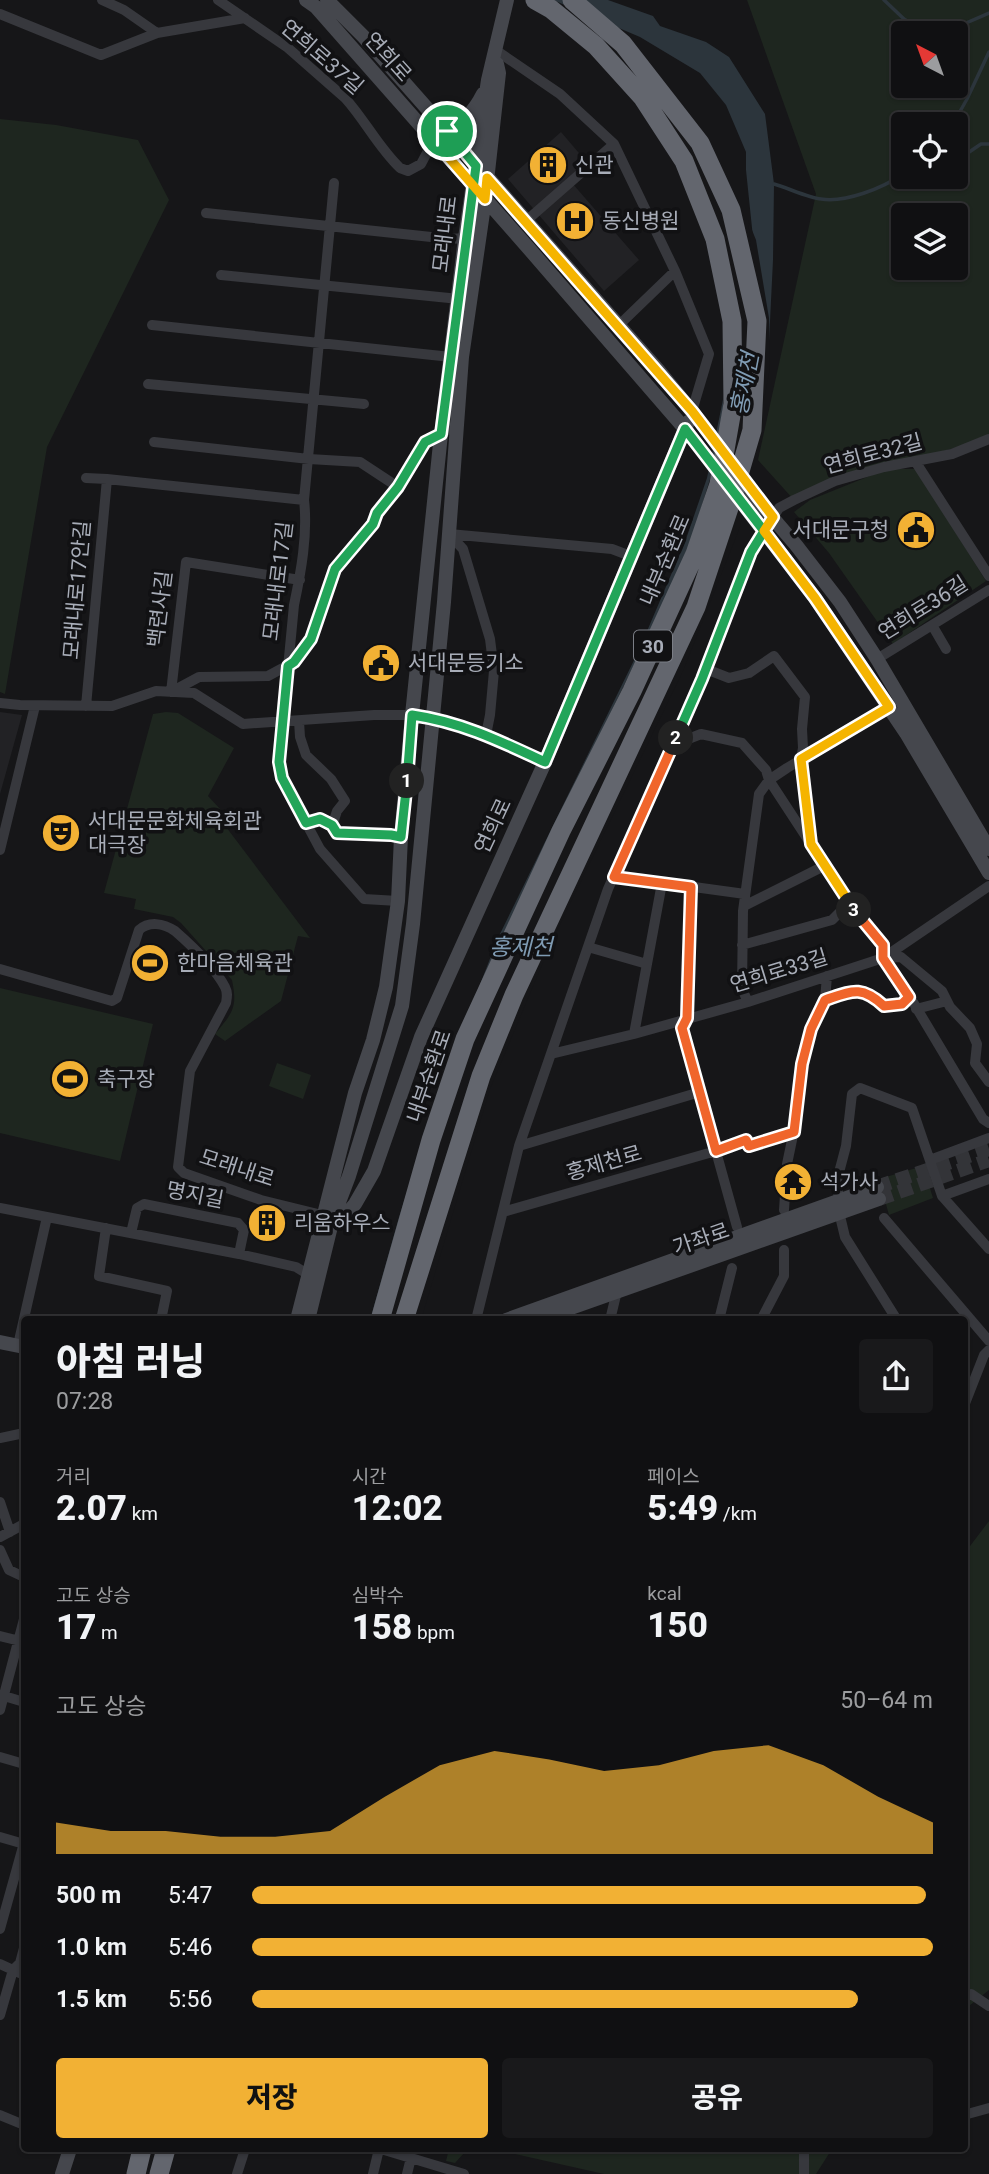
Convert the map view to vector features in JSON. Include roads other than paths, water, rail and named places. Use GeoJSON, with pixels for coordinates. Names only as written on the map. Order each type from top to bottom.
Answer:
{"type":"FeatureCollection","features":[{"type":"Feature","properties":{"kind":"highway","name":"내부순환로"},"geometry":{"type":"LineString","coordinates":[[381,1316],[431,1140],[465,1039],[555,843],[632,691],[695,554],[719,484],[733,404],[732,321],[715,239],[684,161],[643,98],[596,46],[551,9],[534,0]]}},
{"type":"Feature","properties":{"kind":"highway","name":"내부순환로"},"geometry":{"type":"LineString","coordinates":[[405,1316],[481,1076],[514,995],[696,607],[732,502],[752,430],[757,321],[732,210],[700,143],[623,44],[572,0]]}},
{"type":"Feature","properties":{"kind":"highway"},"geometry":{"type":"LineString","coordinates":[[136,2174],[141,2152]]}},
{"type":"Feature","properties":{"kind":"highway"},"geometry":{"type":"LineString","coordinates":[[159,2174],[165,2152]]}},
{"type":"Feature","properties":{"kind":"main road","name":"연희로"},"geometry":{"type":"LineString","coordinates":[[306,0],[316,7],[685,429],[815,598],[889,707],[989,873]]}},
{"type":"Feature","properties":{"kind":"main road","name":"연희로"},"geometry":{"type":"LineString","coordinates":[[327,0],[364,37],[703,425],[760,503],[840,603],[877,659],[989,849]]}},
{"type":"Feature","properties":{"kind":"main road","name":"모래내로"},"geometry":{"type":"LineString","coordinates":[[309,1316],[355,1093],[373,1040],[386,987],[398,901],[412,715],[441,434],[465,238],[488,79],[507,0]]}},
{"type":"Feature","properties":{"kind":"main road","name":"모래내로"},"geometry":{"type":"LineString","coordinates":[[298,1316],[328,1216],[353,1162],[401,1006],[413,924],[449,534],[462,357],[485,199],[499,73],[495,49]]}},
{"type":"Feature","properties":{"kind":"main road"},"geometry":{"type":"LineString","coordinates":[[447,131],[464,120],[476,107],[488,79]]}},
{"type":"Feature","properties":{"kind":"main road","name":"연희로"},"geometry":{"type":"LineString","coordinates":[[328,1216],[342,1217],[348,1212],[374,1171],[421,1037],[545,762],[692,411]]}},
{"type":"Feature","properties":{"kind":"main road"},"geometry":{"type":"LineString","coordinates":[[353,1162],[354,1170],[359,1175],[366,1176],[374,1171]]}},
{"type":"Feature","properties":{"kind":"main road","name":"가좌로"},"geometry":{"type":"LineString","coordinates":[[548,1316],[878,1193]]}},
{"type":"Feature","properties":{"kind":"main road"},"geometry":{"type":"LineString","coordinates":[[518,1316],[839,1207]]}},
{"type":"Feature","properties":{"kind":"main road"},"geometry":{"type":"LineString","coordinates":[[0,1342],[21,1346]]}},
{"type":"Feature","properties":{"kind":"main road"},"geometry":{"type":"LineString","coordinates":[[62,2174],[69,2152]]}},
{"type":"Feature","properties":{"kind":"main road"},"geometry":{"type":"LineString","coordinates":[[72,2174],[78,2152]]}},
{"type":"Feature","properties":{"kind":"street"},"geometry":{"type":"LineString","coordinates":[[102,0],[124,10],[157,33]]}},
{"type":"Feature","properties":{"kind":"street","name":"연희로37길"},"geometry":{"type":"LineString","coordinates":[[218,0],[288,48],[345,98],[365,128],[400,169],[408,171],[417,167],[435,142],[447,131]]}},
{"type":"Feature","properties":{"kind":"street"},"geometry":{"type":"LineString","coordinates":[[0,14],[101,55],[157,33],[245,18]]}},
{"type":"Feature","properties":{"kind":"street","name":"연희로"},"geometry":{"type":"LineString","coordinates":[[495,49],[560,94],[614,144],[675,271],[709,354],[692,411]]}},
{"type":"Feature","properties":{"kind":"street"},"geometry":{"type":"LineString","coordinates":[[526,221],[614,144]]}},
{"type":"Feature","properties":{"kind":"street","name":"모래내로17길"},"geometry":{"type":"LineString","coordinates":[[334,183],[304,499],[300,580],[294,605],[279,762],[282,778],[320,849],[364,899],[398,901]]}},
{"type":"Feature","properties":{"kind":"street"},"geometry":{"type":"LineString","coordinates":[[206,213],[450,239],[465,238]]}},
{"type":"Feature","properties":{"kind":"street"},"geometry":{"type":"LineString","coordinates":[[618,326],[675,271]]}},
{"type":"Feature","properties":{"kind":"street"},"geometry":{"type":"LineString","coordinates":[[221,275],[458,299]]}},
{"type":"Feature","properties":{"kind":"street"},"geometry":{"type":"LineString","coordinates":[[152,325],[451,356]]}},
{"type":"Feature","properties":{"kind":"street"},"geometry":{"type":"LineString","coordinates":[[148,384],[364,404]]}},
{"type":"Feature","properties":{"kind":"street"},"geometry":{"type":"LineString","coordinates":[[171,692],[199,677],[268,676],[294,662],[311,639],[335,569],[373,524],[377,513],[398,487],[425,442],[457,425]]}},
{"type":"Feature","properties":{"kind":"street","name":"연희로32길"},"geometry":{"type":"LineString","coordinates":[[773,517],[779,508],[835,481],[884,467],[953,454],[989,439]]}},
{"type":"Feature","properties":{"kind":"street"},"geometry":{"type":"LineString","coordinates":[[154,442],[360,462],[398,487]]}},
{"type":"Feature","properties":{"kind":"street"},"geometry":{"type":"LineString","coordinates":[[915,461],[989,576]]}},
{"type":"Feature","properties":{"kind":"street"},"geometry":{"type":"LineString","coordinates":[[86,478],[304,499]]}},
{"type":"Feature","properties":{"kind":"street","name":"모래내로17안길"},"geometry":{"type":"LineString","coordinates":[[86,706],[107,478]]}},
{"type":"Feature","properties":{"kind":"street"},"geometry":{"type":"LineString","coordinates":[[476,1316],[519,1146],[614,877],[706,669],[751,552],[773,517]]}},
{"type":"Feature","properties":{"kind":"street"},"geometry":{"type":"LineString","coordinates":[[449,534],[612,549],[633,557]]}},
{"type":"Feature","properties":{"kind":"street"},"geometry":{"type":"LineString","coordinates":[[449,534],[463,549],[490,639],[494,671],[486,735]]}},
{"type":"Feature","properties":{"kind":"street","name":"백련사길"},"geometry":{"type":"LineString","coordinates":[[171,692],[186,562],[300,580]]}},
{"type":"Feature","properties":{"kind":"street","name":"연희로36길"},"geometry":{"type":"LineString","coordinates":[[877,659],[989,590]]}},
{"type":"Feature","properties":{"kind":"street"},"geometry":{"type":"LineString","coordinates":[[932,625],[946,649]]}},
{"type":"Feature","properties":{"kind":"street"},"geometry":{"type":"LineString","coordinates":[[706,669],[729,678],[749,673],[774,656],[805,697],[801,759],[811,844]]}},
{"type":"Feature","properties":{"kind":"street"},"geometry":{"type":"LineString","coordinates":[[0,703],[112,706],[156,691],[194,693],[243,724],[412,715],[444,720],[486,735],[545,762]]}},
{"type":"Feature","properties":{"kind":"street"},"geometry":{"type":"LineString","coordinates":[[0,850],[35,706]]}},
{"type":"Feature","properties":{"kind":"street"},"geometry":{"type":"LineString","coordinates":[[748,1002],[742,989],[744,900],[759,794],[769,780],[889,707]]}},
{"type":"Feature","properties":{"kind":"street"},"geometry":{"type":"LineString","coordinates":[[299,721],[300,737],[306,755],[331,779],[345,801],[337,811],[332,825]]}},
{"type":"Feature","properties":{"kind":"street"},"geometry":{"type":"LineString","coordinates":[[673,745],[701,734],[742,743],[766,770],[769,780],[824,866],[849,903],[883,945],[883,958],[983,1119],[989,1123]]}},
{"type":"Feature","properties":{"kind":"street"},"geometry":{"type":"LineString","coordinates":[[306,823],[320,819],[332,825],[337,833],[401,837]]}},
{"type":"Feature","properties":{"kind":"street"},"geometry":{"type":"LineString","coordinates":[[614,877],[691,887],[744,900],[824,866]]}},
{"type":"Feature","properties":{"kind":"street"},"geometry":{"type":"LineString","coordinates":[[634,1034],[662,883]]}},
{"type":"Feature","properties":{"kind":"street","name":"연희로33길"},"geometry":{"type":"LineString","coordinates":[[551,1054],[748,1002],[883,958],[989,886]]}},
{"type":"Feature","properties":{"kind":"street"},"geometry":{"type":"LineString","coordinates":[[691,887],[687,1018],[682,1028],[737,1227]]}},
{"type":"Feature","properties":{"kind":"street"},"geometry":{"type":"LineString","coordinates":[[742,945],[832,920],[849,903]]}},
{"type":"Feature","properties":{"kind":"street","name":"모래내로"},"geometry":{"type":"LineString","coordinates":[[0,969],[114,1001],[139,930],[153,924],[175,930],[208,965],[228,994],[226,1003],[190,1071],[177,1162],[179,1169],[261,1200],[328,1216]]}},
{"type":"Feature","properties":{"kind":"street"},"geometry":{"type":"LineString","coordinates":[[588,947],[647,964]]}},
{"type":"Feature","properties":{"kind":"street"},"geometry":{"type":"LineString","coordinates":[[883,958],[901,957],[942,991],[950,1007],[970,1028],[976,1044],[975,1063],[989,1082]]}},
{"type":"Feature","properties":{"kind":"street"},"geometry":{"type":"LineString","coordinates":[[784,1210],[787,1164],[794,1132],[802,1064],[811,1029],[825,1000],[827,976]]}},
{"type":"Feature","properties":{"kind":"street"},"geometry":{"type":"LineString","coordinates":[[825,1000],[854,990],[872,995],[884,1006],[902,1004],[909,997]]}},
{"type":"Feature","properties":{"kind":"street"},"geometry":{"type":"LineString","coordinates":[[916,1009],[947,1001]]}},
{"type":"Feature","properties":{"kind":"street"},"geometry":{"type":"LineString","coordinates":[[894,1316],[845,1237],[839,1207],[838,1180],[846,1146],[852,1094],[860,1088],[912,1108],[938,1176],[942,1196],[989,1248]]}},
{"type":"Feature","properties":{"kind":"street","name":"홍제천로"},"geometry":{"type":"LineString","coordinates":[[519,1146],[700,1092]]}},
{"type":"Feature","properties":{"kind":"street","name":"홍제천로"},"geometry":{"type":"LineString","coordinates":[[503,1212],[746,1140],[749,1146],[794,1132]]}},
{"type":"Feature","properties":{"kind":"street"},"geometry":{"type":"LineString","coordinates":[[930,1160],[989,1138]]}},
{"type":"Feature","properties":{"kind":"street"},"geometry":{"type":"LineString","coordinates":[[942,1196],[989,1179]]}},
{"type":"Feature","properties":{"kind":"street","name":"명지길"},"geometry":{"type":"LineString","coordinates":[[131,1233],[137,1208],[144,1204],[238,1223],[244,1230],[239,1254]]}},
{"type":"Feature","properties":{"kind":"street"},"geometry":{"type":"LineString","coordinates":[[0,1208],[239,1254],[296,1268],[309,1275]]}},
{"type":"Feature","properties":{"kind":"street"},"geometry":{"type":"LineString","coordinates":[[27,1316],[47,1217]]}},
{"type":"Feature","properties":{"kind":"street"},"geometry":{"type":"LineString","coordinates":[[884,1218],[989,1340]]}},
{"type":"Feature","properties":{"kind":"street"},"geometry":{"type":"LineString","coordinates":[[106,1228],[99,1276],[167,1291],[162,1316]]}},
{"type":"Feature","properties":{"kind":"street"},"geometry":{"type":"LineString","coordinates":[[763,1316],[784,1276],[784,1250]]}},
{"type":"Feature","properties":{"kind":"street"},"geometry":{"type":"LineString","coordinates":[[720,1316],[732,1268]]}},
{"type":"Feature","properties":{"kind":"street"},"geometry":{"type":"LineString","coordinates":[[611,1316],[617,1291]]}},
{"type":"Feature","properties":{"kind":"street"},"geometry":{"type":"LineString","coordinates":[[968,1396],[984,1355],[989,1350]]}},
{"type":"Feature","properties":{"kind":"street"},"geometry":{"type":"LineString","coordinates":[[0,1438],[21,1434]]}},
{"type":"Feature","properties":{"kind":"street"},"geometry":{"type":"LineString","coordinates":[[0,1502],[5,1535],[21,1526]]}},
{"type":"Feature","properties":{"kind":"street"},"geometry":{"type":"LineString","coordinates":[[0,1550],[5,1573]]}},
{"type":"Feature","properties":{"kind":"street"},"geometry":{"type":"LineString","coordinates":[[0,1636],[21,1641]]}},
{"type":"Feature","properties":{"kind":"street"},"geometry":{"type":"LineString","coordinates":[[0,1710],[21,1644]]}},
{"type":"Feature","properties":{"kind":"street"},"geometry":{"type":"LineString","coordinates":[[4,1696],[21,1701]]}},
{"type":"Feature","properties":{"kind":"street"},"geometry":{"type":"LineString","coordinates":[[0,1757],[21,1762]]}},
{"type":"Feature","properties":{"kind":"street"},"geometry":{"type":"LineString","coordinates":[[0,1837],[21,1843]]}},
{"type":"Feature","properties":{"kind":"street"},"geometry":{"type":"LineString","coordinates":[[0,1929],[21,1855]]}},
{"type":"Feature","properties":{"kind":"street"},"geometry":{"type":"LineString","coordinates":[[0,2015],[13,1970],[21,1959]]}},
{"type":"Feature","properties":{"kind":"street"},"geometry":{"type":"LineString","coordinates":[[0,1964],[21,1974]]}},
{"type":"Feature","properties":{"kind":"street"},"geometry":{"type":"LineString","coordinates":[[968,1995],[971,1994],[989,2007]]}},
{"type":"Feature","properties":{"kind":"street"},"geometry":{"type":"LineString","coordinates":[[968,2114],[989,2108]]}},
{"type":"Feature","properties":{"kind":"street"},"geometry":{"type":"LineString","coordinates":[[0,2115],[21,2124]]}},
{"type":"Feature","properties":{"kind":"street"},"geometry":{"type":"LineString","coordinates":[[237,2174],[244,2152]]}},
{"type":"Feature","properties":{"kind":"street"},"geometry":{"type":"LineString","coordinates":[[373,2174],[379,2152]]}},
{"type":"Feature","properties":{"kind":"street"},"geometry":{"type":"LineString","coordinates":[[390,2152],[437,2170],[464,2174]]}},
{"type":"Feature","properties":{"kind":"street"},"geometry":{"type":"LineString","coordinates":[[803,2152],[804,2174]]}},
{"type":"Feature","properties":{"kind":"street"},"geometry":{"type":"LineString","coordinates":[[407,2174],[411,2158]]}},
{"type":"Feature","properties":{"kind":"water","name":"홍제천"},"geometry":{"type":"Polygon","coordinates":[[[553,0],[608,0],[653,16],[660,26],[706,42],[729,57],[765,114],[774,184],[768,362],[549,945],[494,1072],[419,1316],[371,1316],[440,1088],[498,938],[639,650],[685,542],[707,478],[754,247],[746,152],[726,105],[700,73],[640,37],[553,0]]]}},
{"type":"Feature","properties":{"kind":"waterway"},"geometry":{"type":"LineString","coordinates":[[884,0],[907,21]]}},
{"type":"Feature","properties":{"kind":"waterway"},"geometry":{"type":"LineString","coordinates":[[968,22],[989,13]]}},
{"type":"Feature","properties":{"kind":"waterway"},"geometry":{"type":"LineString","coordinates":[[960,112],[989,52]]}},
{"type":"Feature","properties":{"kind":"waterway"},"geometry":{"type":"LineString","coordinates":[[968,153],[981,144],[989,144]]}},
{"type":"Feature","properties":{"kind":"waterway"},"geometry":{"type":"LineString","coordinates":[[774,184],[811,197],[831,200],[864,193],[891,181]]}},
{"type":"Feature","properties":{"kind":"tunnel"},"geometry":{"type":"LineString","coordinates":[[877,1187],[989,1149]]}},
{"type":"Feature","properties":{"kind":"tunnel"},"geometry":{"type":"LineString","coordinates":[[879,1199],[989,1160]]}},
{"type":"Feature","properties":{"kind":"place","name":"신관"},"geometry":{"type":"Point","coordinates":[548,165]}},
{"type":"Feature","properties":{"kind":"place","name":"동신병원"},"geometry":{"type":"Point","coordinates":[575,221]}},
{"type":"Feature","properties":{"kind":"place","name":"서대문구청"},"geometry":{"type":"Point","coordinates":[916,530]}},
{"type":"Feature","properties":{"kind":"place","name":"서대문등기소"},"geometry":{"type":"Point","coordinates":[381,663]}},
{"type":"Feature","properties":{"kind":"place","name":"서대문문화체육회관 대극장"},"geometry":{"type":"Point","coordinates":[61,833]}},
{"type":"Feature","properties":{"kind":"place","name":"한마음체육관"},"geometry":{"type":"Point","coordinates":[150,963]}},
{"type":"Feature","properties":{"kind":"place","name":"축구장"},"geometry":{"type":"Point","coordinates":[70,1079]}},
{"type":"Feature","properties":{"kind":"place","name":"석가사"},"geometry":{"type":"Point","coordinates":[793,1182]}},
{"type":"Feature","properties":{"kind":"place","name":"리움하우스"},"geometry":{"type":"Point","coordinates":[267,1223]}}]}
